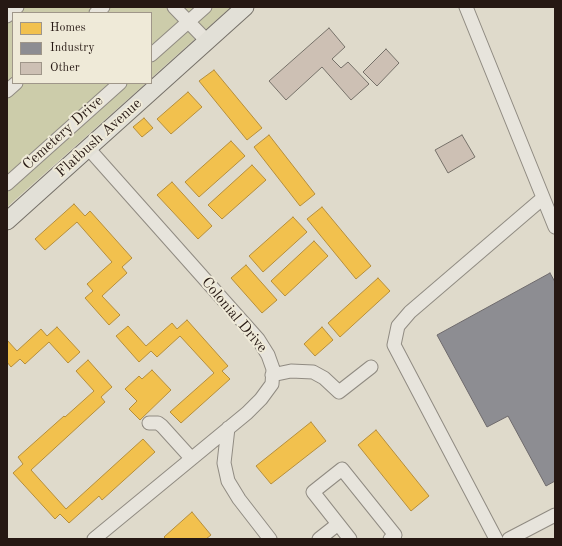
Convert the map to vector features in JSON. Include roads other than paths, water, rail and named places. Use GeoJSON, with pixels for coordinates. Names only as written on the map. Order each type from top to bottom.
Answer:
{"type":"FeatureCollection","features":[{"type":"Feature","properties":{"kind":"main road","name":"Flatbush Avenue"},"geometry":{"type":"LineString","coordinates":[[7,220],[245,7]]}},
{"type":"Feature","properties":{"kind":"street"},"geometry":{"type":"LineString","coordinates":[[7,16],[17,7]]}},
{"type":"Feature","properties":{"kind":"street"},"geometry":{"type":"LineString","coordinates":[[174,7],[207,41]]}},
{"type":"Feature","properties":{"kind":"street"},"geometry":{"type":"LineString","coordinates":[[152,54],[205,7]]}},
{"type":"Feature","properties":{"kind":"street"},"geometry":{"type":"LineString","coordinates":[[466,7],[555,227]]}},
{"type":"Feature","properties":{"kind":"street"},"geometry":{"type":"LineString","coordinates":[[7,91],[15,84]]}},
{"type":"Feature","properties":{"kind":"street","name":"Cemetery Drive"},"geometry":{"type":"LineString","coordinates":[[7,184],[119,84]]}},
{"type":"Feature","properties":{"kind":"street","name":"Colonial Drive"},"geometry":{"type":"LineString","coordinates":[[88,148],[258,339],[268,355],[273,369],[272,384],[261,400],[94,539]]}},
{"type":"Feature","properties":{"kind":"street"},"geometry":{"type":"LineString","coordinates":[[496,539],[394,345],[398,326],[410,312],[543,198]]}},
{"type":"Feature","properties":{"kind":"street"},"geometry":{"type":"LineString","coordinates":[[272,375],[291,371],[313,372],[324,378],[339,392],[371,367]]}},
{"type":"Feature","properties":{"kind":"street"},"geometry":{"type":"LineString","coordinates":[[149,423],[158,423],[162,426],[191,458]]}},
{"type":"Feature","properties":{"kind":"street"},"geometry":{"type":"LineString","coordinates":[[228,428],[224,463],[228,481],[239,499],[270,539]]}},
{"type":"Feature","properties":{"kind":"street"},"geometry":{"type":"LineString","coordinates":[[350,539],[313,492],[342,469],[395,535],[390,539]]}},
{"type":"Feature","properties":{"kind":"street"},"geometry":{"type":"LineString","coordinates":[[509,539],[555,515]]}},
{"type":"Feature","properties":{"kind":"street"},"geometry":{"type":"LineString","coordinates":[[319,539],[338,524]]}}]}
